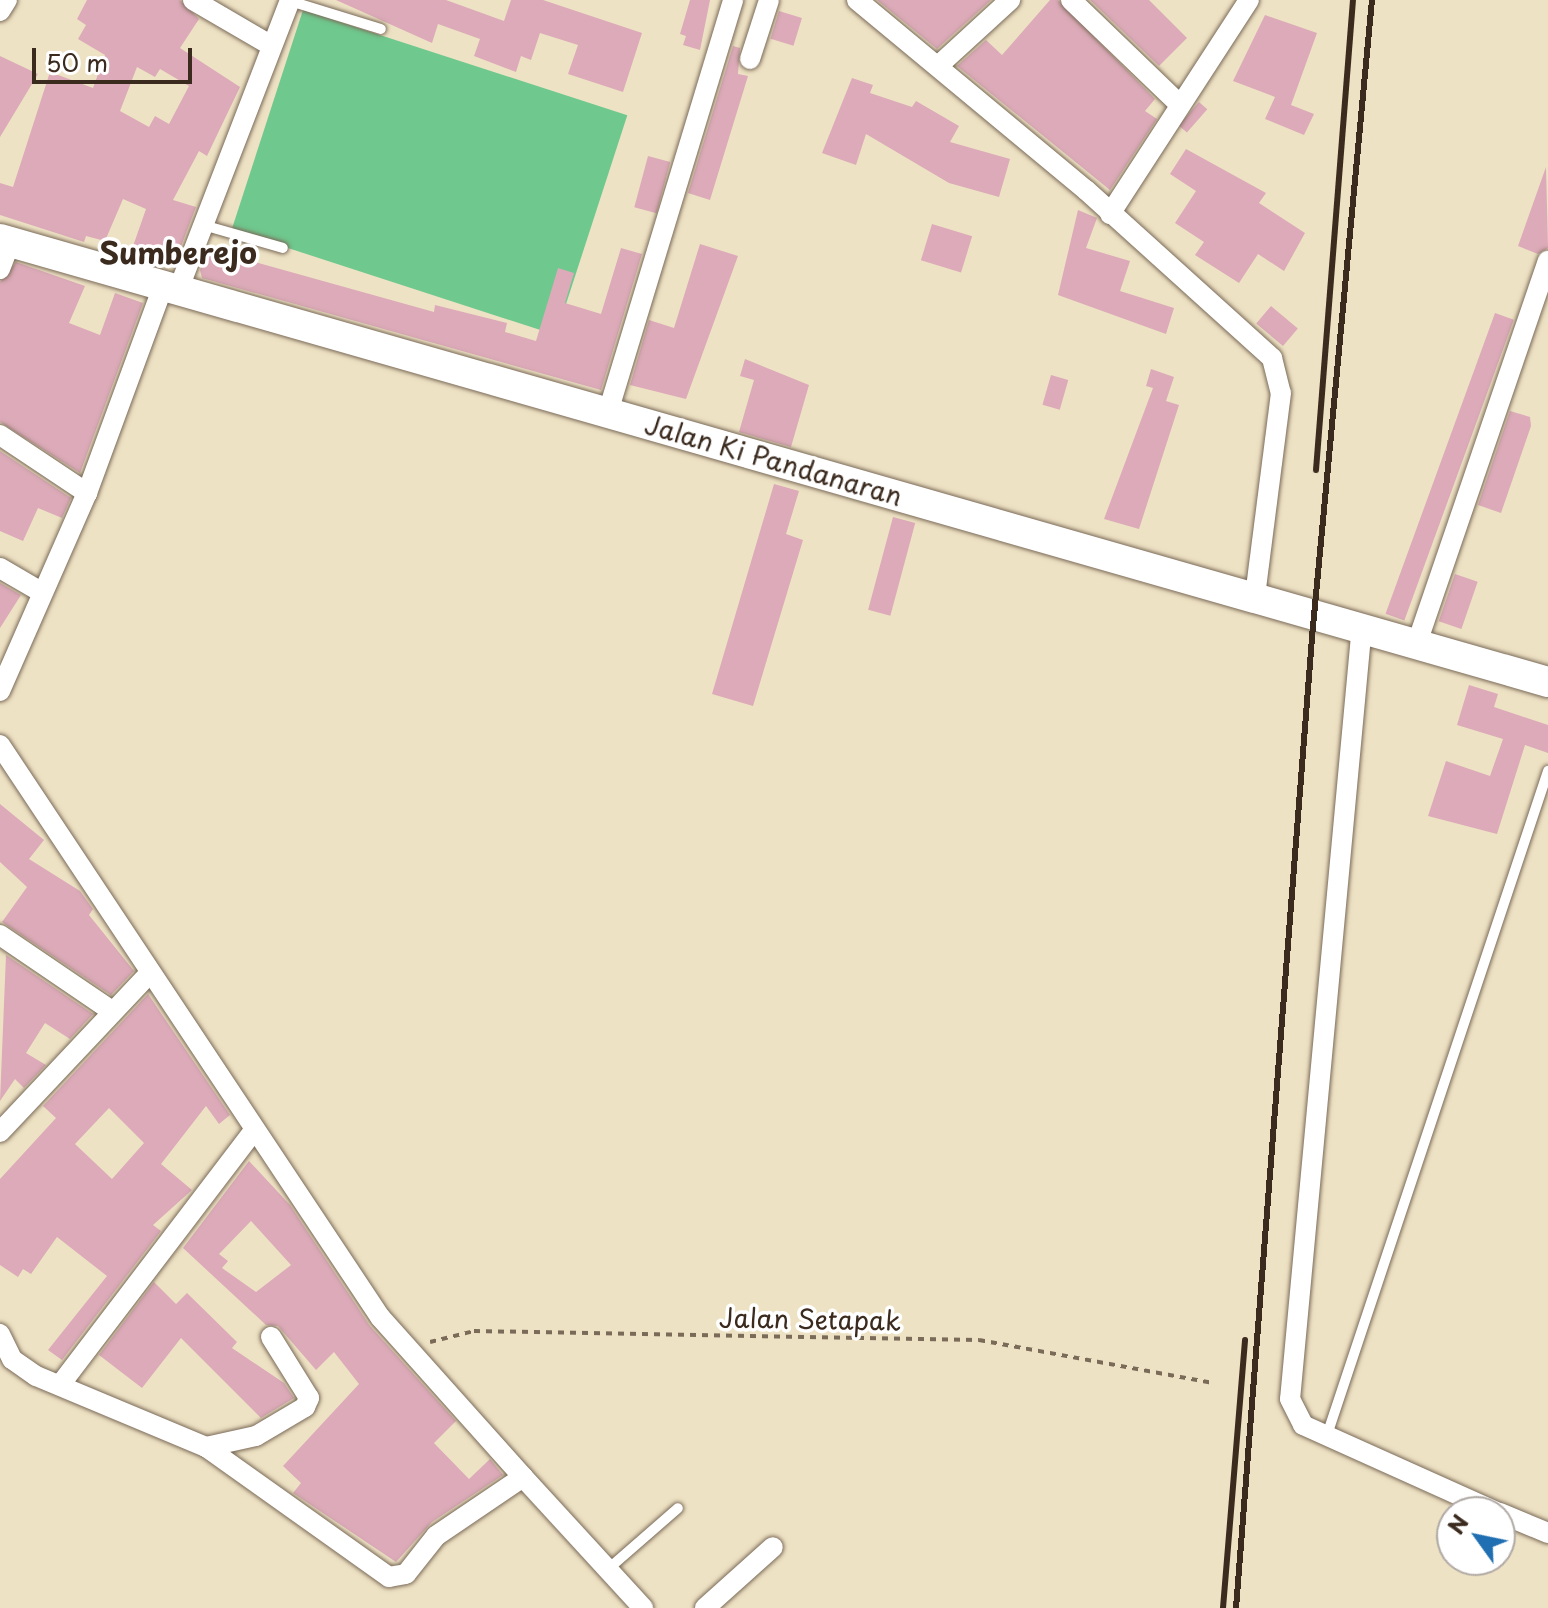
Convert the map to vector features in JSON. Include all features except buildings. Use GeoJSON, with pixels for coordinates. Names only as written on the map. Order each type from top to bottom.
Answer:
{"type":"FeatureCollection","features":[{"type":"Feature","properties":{"kind":"main road","name":"Jalan Ki Pandanaran"},"geometry":{"type":"LineString","coordinates":[[3,250],[172,286],[1255,597],[1418,640],[1548,682]]}},
{"type":"Feature","properties":{"kind":"street"},"geometry":{"type":"LineString","coordinates":[[0,11],[7,0]]}},
{"type":"Feature","properties":{"kind":"street"},"geometry":{"type":"LineString","coordinates":[[193,0],[272,46]]}},
{"type":"Feature","properties":{"kind":"street"},"geometry":{"type":"LineString","coordinates":[[1,687],[87,493],[172,286],[203,225],[290,0]]}},
{"type":"Feature","properties":{"kind":"street"},"geometry":{"type":"LineString","coordinates":[[608,412],[733,0]]}},
{"type":"Feature","properties":{"kind":"street"},"geometry":{"type":"LineString","coordinates":[[750,59],[769,0]]}},
{"type":"Feature","properties":{"kind":"street"},"geometry":{"type":"LineString","coordinates":[[857,0],[1110,214],[1272,358],[1281,374],[1255,597]]}},
{"type":"Feature","properties":{"kind":"street"},"geometry":{"type":"LineString","coordinates":[[938,66],[1010,0]]}},
{"type":"Feature","properties":{"kind":"street"},"geometry":{"type":"LineString","coordinates":[[1071,0],[1178,103]]}},
{"type":"Feature","properties":{"kind":"street"},"geometry":{"type":"LineString","coordinates":[[1110,214],[1178,103],[1249,0]]}},
{"type":"Feature","properties":{"kind":"street"},"geometry":{"type":"LineString","coordinates":[[1418,640],[1548,261]]}},
{"type":"Feature","properties":{"kind":"street"},"geometry":{"type":"LineString","coordinates":[[0,435],[87,493]]}},
{"type":"Feature","properties":{"kind":"street"},"geometry":{"type":"LineString","coordinates":[[0,568],[41,592]]}},
{"type":"Feature","properties":{"kind":"street"},"geometry":{"type":"LineString","coordinates":[[1362,625],[1291,1372],[1294,1414],[1327,1435],[1462,1496]]}},
{"type":"Feature","properties":{"kind":"street"},"geometry":{"type":"LineString","coordinates":[[0,745],[149,974],[405,1348],[643,1608]]}},
{"type":"Feature","properties":{"kind":"street"},"geometry":{"type":"LineString","coordinates":[[0,935],[112,1011]]}},
{"type":"Feature","properties":{"kind":"street"},"geometry":{"type":"LineString","coordinates":[[0,1132],[149,974]]}},
{"type":"Feature","properties":{"kind":"street"},"geometry":{"type":"LineString","coordinates":[[60,1385],[254,1130]]}},
{"type":"Feature","properties":{"kind":"street"},"geometry":{"type":"LineString","coordinates":[[0,1334],[12,1359],[60,1385],[206,1447],[389,1577],[406,1574],[436,1536],[523,1477]]}},
{"type":"Feature","properties":{"kind":"street"},"geometry":{"type":"LineString","coordinates":[[206,1447],[256,1436],[305,1407],[309,1398],[271,1337]]}},
{"type":"Feature","properties":{"kind":"street"},"geometry":{"type":"LineString","coordinates":[[1516,1520],[1548,1533]]}},
{"type":"Feature","properties":{"kind":"street"},"geometry":{"type":"LineString","coordinates":[[705,1608],[773,1547]]}},
{"type":"Feature","properties":{"kind":"lane"},"geometry":{"type":"LineString","coordinates":[[290,0],[381,29]]}},
{"type":"Feature","properties":{"kind":"lane"},"geometry":{"type":"LineString","coordinates":[[203,225],[283,248]]}},
{"type":"Feature","properties":{"kind":"lane"},"geometry":{"type":"LineString","coordinates":[[1327,1435],[1548,771]]}},
{"type":"Feature","properties":{"kind":"lane"},"geometry":{"type":"LineString","coordinates":[[607,1570],[678,1508]]}},
{"type":"Feature","properties":{"kind":"path","name":"Jalan Setapak"},"geometry":{"type":"LineString","coordinates":[[405,1348],[474,1331],[979,1340],[1213,1383]]}},
{"type":"Feature","properties":{"kind":"green space"},"geometry":{"type":"Polygon","coordinates":[[[303,10],[627,115],[556,335],[232,230],[303,10]]]}},
{"type":"Feature","properties":{"kind":"railway"},"geometry":{"type":"LineString","coordinates":[[1316,470],[1353,0]]}},
{"type":"Feature","properties":{"kind":"railway"},"geometry":{"type":"LineString","coordinates":[[1236,1608],[1312,637],[1372,0]]}},
{"type":"Feature","properties":{"kind":"railway"},"geometry":{"type":"LineString","coordinates":[[1223,1608],[1245,1340]]}},
{"type":"Feature","properties":{"kind":"district","name":"Sumberejo"},"geometry":{"type":"Point","coordinates":[178,252]}}]}
